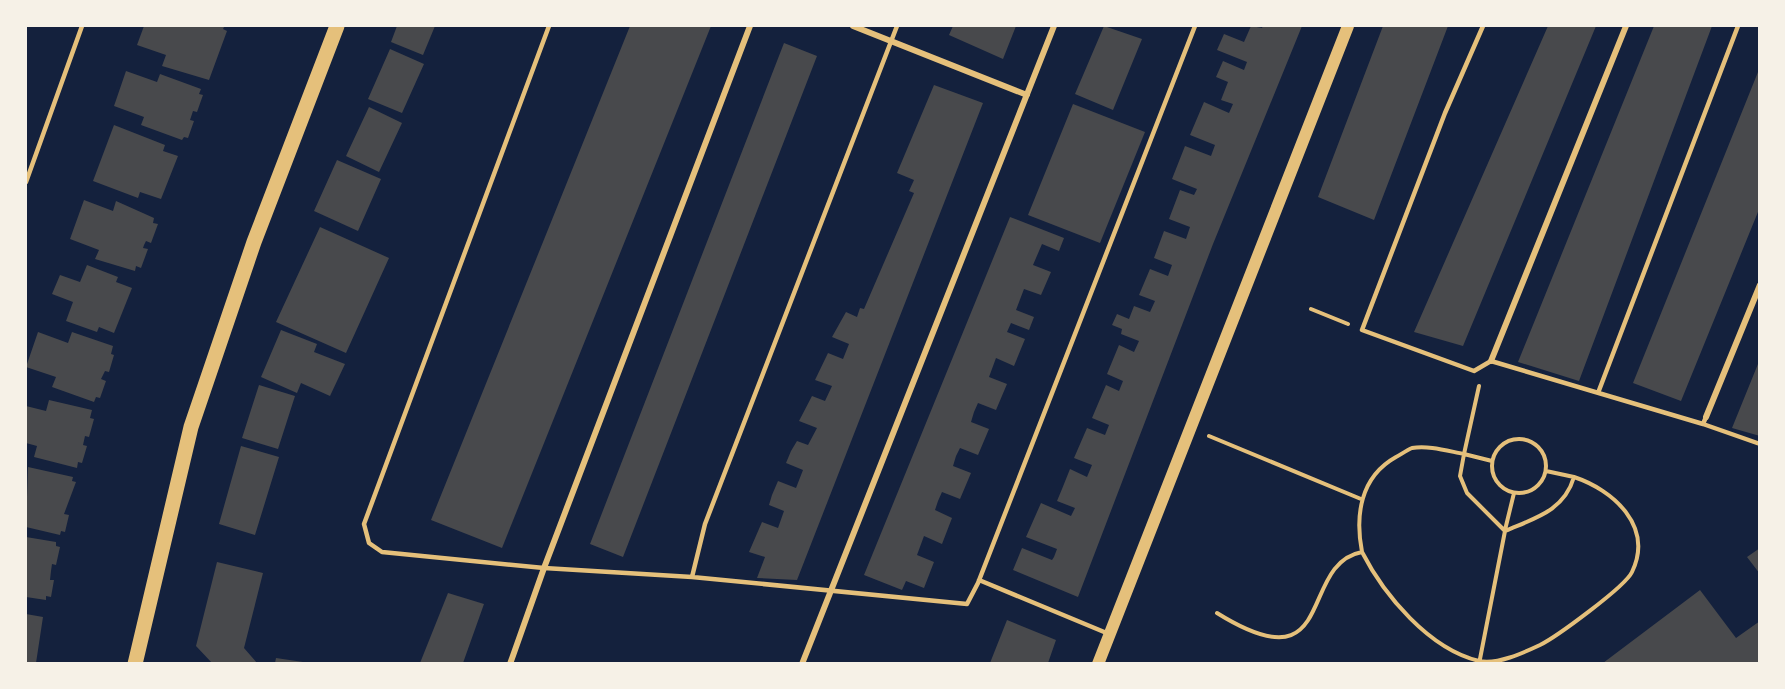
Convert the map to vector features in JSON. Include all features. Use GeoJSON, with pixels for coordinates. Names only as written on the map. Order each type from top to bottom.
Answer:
{"type":"FeatureCollection","features":[{"type":"Feature","properties":{"kind":"main road"},"geometry":{"type":"LineString","coordinates":[[135,663],[191,427],[254,242],[337,26]]}},
{"type":"Feature","properties":{"kind":"main road"},"geometry":{"type":"LineString","coordinates":[[1098,663],[1348,26]]}},
{"type":"Feature","properties":{"kind":"street"},"geometry":{"type":"LineString","coordinates":[[510,663],[750,26]]}},
{"type":"Feature","properties":{"kind":"street"},"geometry":{"type":"LineString","coordinates":[[853,26],[1027,95]]}},
{"type":"Feature","properties":{"kind":"street"},"geometry":{"type":"LineString","coordinates":[[802,663],[1054,26]]}},
{"type":"Feature","properties":{"kind":"street"},"geometry":{"type":"LineString","coordinates":[[1491,361],[1626,26]]}},
{"type":"Feature","properties":{"kind":"street"},"geometry":{"type":"LineString","coordinates":[[1706,417],[1760,285]]}},
{"type":"Feature","properties":{"kind":"lane"},"geometry":{"type":"LineString","coordinates":[[26,183],[82,26]]}},
{"type":"Feature","properties":{"kind":"lane"},"geometry":{"type":"LineString","coordinates":[[549,26],[364,524],[369,543],[382,552],[544,568],[692,577],[967,604],[979,580],[1195,26]]}},
{"type":"Feature","properties":{"kind":"lane"},"geometry":{"type":"LineString","coordinates":[[692,577],[705,524],[897,26]]}},
{"type":"Feature","properties":{"kind":"lane"},"geometry":{"type":"LineString","coordinates":[[1483,26],[1445,113],[1362,330],[1474,371],[1484,368],[1491,361],[1703,424],[1760,444]]}},
{"type":"Feature","properties":{"kind":"lane"},"geometry":{"type":"LineString","coordinates":[[1598,393],[1738,26]]}},
{"type":"Feature","properties":{"kind":"lane"},"geometry":{"type":"LineString","coordinates":[[1703,424],[1706,417]]}},
{"type":"Feature","properties":{"kind":"lane"},"geometry":{"type":"LineString","coordinates":[[979,580],[1109,634]]}},
{"type":"Feature","properties":{"kind":"path"},"geometry":{"type":"LineString","coordinates":[[1311,309],[1362,330]]}},
{"type":"Feature","properties":{"kind":"path"},"geometry":{"type":"LineString","coordinates":[[1484,368],[1460,476],[1467,493],[1505,531]]}},
{"type":"Feature","properties":{"kind":"path"},"geometry":{"type":"LineString","coordinates":[[1191,428],[1361,499]]}},
{"type":"Feature","properties":{"kind":"path"},"geometry":{"type":"LineString","coordinates":[[1523,440],[1541,450],[1546,471],[1542,481],[1534,489],[1525,493],[1514,493],[1504,489],[1496,481],[1492,462],[1496,452],[1503,444],[1523,440]]}},
{"type":"Feature","properties":{"kind":"path"},"geometry":{"type":"LineString","coordinates":[[1492,462],[1442,449],[1412,448],[1386,462],[1369,483],[1361,499],[1358,531],[1362,552],[1372,573],[1415,623],[1449,648],[1480,662],[1507,658],[1542,644],[1615,590],[1632,573],[1637,551],[1635,525],[1623,507],[1597,484],[1546,471]]}},
{"type":"Feature","properties":{"kind":"path"},"geometry":{"type":"LineString","coordinates":[[1505,531],[1556,507],[1569,493],[1574,477]]}},
{"type":"Feature","properties":{"kind":"path"},"geometry":{"type":"LineString","coordinates":[[1480,662],[1514,493]]}},
{"type":"Feature","properties":{"kind":"path"},"geometry":{"type":"LineString","coordinates":[[1316,619],[1338,567],[1351,554],[1362,552]]}},
{"type":"Feature","properties":{"kind":"path"},"geometry":{"type":"LineString","coordinates":[[1217,613],[1233,628]]}},
{"type":"Feature","properties":{"kind":"building"},"geometry":{"type":"Polygon","coordinates":[[[144,26],[224,27],[223,29],[227,31],[209,80],[162,66],[166,55],[137,45],[144,26]]]}},
{"type":"Feature","properties":{"kind":"building"},"geometry":{"type":"Polygon","coordinates":[[[397,26],[435,26],[423,55],[391,42],[397,26]]]}},
{"type":"Feature","properties":{"kind":"building"},"geometry":{"type":"Polygon","coordinates":[[[630,26],[711,26],[502,548],[431,520],[630,26]]]}},
{"type":"Feature","properties":{"kind":"building"},"geometry":{"type":"Polygon","coordinates":[[[953,26],[1016,26],[1003,59],[949,35],[953,26]]]}},
{"type":"Feature","properties":{"kind":"building"},"geometry":{"type":"Polygon","coordinates":[[[1104,26],[1142,39],[1113,110],[1075,94],[1104,26]]]}},
{"type":"Feature","properties":{"kind":"building"},"geometry":{"type":"Polygon","coordinates":[[[1251,26],[1262,28],[1263,26],[1302,26],[1213,244],[1078,597],[1013,570],[1022,548],[1052,560],[1054,557],[1057,549],[1026,537],[1041,503],[1071,516],[1075,508],[1057,501],[1070,469],[1087,477],[1092,465],[1074,458],[1087,428],[1105,435],[1109,425],[1092,418],[1106,385],[1119,391],[1123,381],[1107,374],[1119,345],[1134,352],[1139,341],[1121,334],[1122,329],[1112,325],[1117,314],[1129,319],[1134,306],[1150,312],[1155,301],[1139,295],[1150,269],[1168,276],[1172,265],[1154,258],[1164,231],[1186,239],[1190,227],[1169,219],[1180,190],[1194,195],[1197,189],[1172,179],[1185,146],[1211,156],[1215,145],[1190,135],[1204,102],[1229,113],[1233,104],[1221,100],[1228,82],[1216,77],[1223,61],[1244,70],[1247,62],[1217,50],[1224,34],[1244,42],[1251,26]]]}},
{"type":"Feature","properties":{"kind":"building"},"geometry":{"type":"Polygon","coordinates":[[[1383,26],[1448,26],[1374,220],[1318,197],[1383,26]]]}},
{"type":"Feature","properties":{"kind":"building"},"geometry":{"type":"Polygon","coordinates":[[[1548,26],[1596,26],[1463,346],[1414,332],[1548,26]]]}},
{"type":"Feature","properties":{"kind":"building"},"geometry":{"type":"Polygon","coordinates":[[[1654,26],[1712,26],[1579,381],[1518,362],[1654,26]]]}},
{"type":"Feature","properties":{"kind":"building"},"geometry":{"type":"Polygon","coordinates":[[[784,43],[817,56],[623,557],[590,544],[784,43]]]}},
{"type":"Feature","properties":{"kind":"building"},"geometry":{"type":"Polygon","coordinates":[[[390,49],[424,64],[402,113],[368,99],[390,49]]]}},
{"type":"Feature","properties":{"kind":"building"},"geometry":{"type":"Polygon","coordinates":[[[1760,67],[1760,207],[1681,401],[1633,383],[1760,67]]]}},
{"type":"Feature","properties":{"kind":"building"},"geometry":{"type":"Polygon","coordinates":[[[126,71],[157,82],[160,74],[201,89],[199,94],[203,95],[197,112],[193,111],[190,120],[194,121],[188,138],[184,137],[182,140],[141,125],[144,117],[114,106],[126,71]]]}},
{"type":"Feature","properties":{"kind":"building"},"geometry":{"type":"Polygon","coordinates":[[[934,85],[983,103],[797,580],[757,578],[765,557],[749,552],[762,522],[778,528],[784,511],[769,505],[772,495],[778,481],[796,488],[803,470],[786,463],[797,441],[808,445],[817,428],[799,421],[812,396],[825,401],[832,386],[815,380],[828,353],[843,359],[849,344],[832,337],[846,312],[857,317],[860,308],[864,309],[914,193],[909,191],[914,180],[897,173],[934,85]]]}},
{"type":"Feature","properties":{"kind":"building"},"geometry":{"type":"Polygon","coordinates":[[[1073,104],[1145,132],[1100,243],[1028,215],[1073,104]]]}},
{"type":"Feature","properties":{"kind":"building"},"geometry":{"type":"Polygon","coordinates":[[[369,107],[402,123],[379,172],[346,156],[369,107]]]}},
{"type":"Feature","properties":{"kind":"building"},"geometry":{"type":"Polygon","coordinates":[[[114,125],[165,145],[163,151],[178,156],[161,199],[140,192],[138,198],[93,181],[114,125]]]}},
{"type":"Feature","properties":{"kind":"building"},"geometry":{"type":"Polygon","coordinates":[[[337,160],[381,179],[358,231],[314,211],[337,160]]]}},
{"type":"Feature","properties":{"kind":"building"},"geometry":{"type":"Polygon","coordinates":[[[84,200],[113,211],[116,201],[154,218],[153,223],[158,224],[151,243],[146,241],[144,245],[143,248],[148,249],[141,268],[136,266],[135,271],[95,259],[99,250],[70,239],[84,200]]]}},
{"type":"Feature","properties":{"kind":"building"},"geometry":{"type":"Polygon","coordinates":[[[1010,217],[1064,238],[1059,251],[1042,244],[1033,265],[1051,272],[1041,295],[1024,289],[1016,310],[1034,317],[1029,330],[1011,323],[1007,332],[1025,339],[1014,366],[996,358],[989,377],[1007,384],[996,410],[978,403],[974,412],[971,422],[989,429],[978,455],[960,448],[956,456],[953,466],[971,473],[960,499],[942,492],[938,501],[935,510],[952,518],[942,544],[924,536],[917,555],[934,562],[924,588],[906,581],[902,590],[864,575],[1010,217]]]}},
{"type":"Feature","properties":{"kind":"building"},"geometry":{"type":"Polygon","coordinates":[[[320,227],[389,258],[346,353],[276,322],[320,227]]]}},
{"type":"Feature","properties":{"kind":"building"},"geometry":{"type":"Polygon","coordinates":[[[87,265],[118,277],[116,282],[132,288],[114,333],[99,327],[97,332],[66,321],[73,302],[52,294],[60,275],[80,282],[87,265]]]}},
{"type":"Feature","properties":{"kind":"building"},"geometry":{"type":"Polygon","coordinates":[[[281,330],[317,344],[314,352],[345,364],[330,396],[301,383],[297,393],[261,377],[281,330]]]}},
{"type":"Feature","properties":{"kind":"building"},"geometry":{"type":"Polygon","coordinates":[[[38,332],[68,343],[72,332],[113,346],[111,354],[114,355],[109,372],[105,371],[101,379],[106,381],[100,398],[96,397],[94,402],[52,387],[56,377],[26,367],[38,332]]]}},
{"type":"Feature","properties":{"kind":"building"},"geometry":{"type":"Polygon","coordinates":[[[1760,359],[1760,436],[1732,428],[1760,359]]]}},
{"type":"Feature","properties":{"kind":"building"},"geometry":{"type":"Polygon","coordinates":[[[259,385],[295,396],[278,449],[242,438],[259,385]]]}},
{"type":"Feature","properties":{"kind":"building"},"geometry":{"type":"Polygon","coordinates":[[[49,400],[92,410],[90,418],[94,419],[89,437],[85,436],[83,445],[87,446],[82,463],[78,462],[77,468],[34,457],[37,446],[26,443],[26,406],[46,411],[49,400]]]}},
{"type":"Feature","properties":{"kind":"building"},"geometry":{"type":"Polygon","coordinates":[[[241,446],[279,457],[255,535],[219,524],[241,446]]]}},
{"type":"Feature","properties":{"kind":"building"},"geometry":{"type":"Polygon","coordinates":[[[28,467],[73,477],[72,481],[76,482],[64,514],[69,515],[65,532],[61,531],[60,535],[26,527],[28,467]]]}},
{"type":"Feature","properties":{"kind":"building"},"geometry":{"type":"Polygon","coordinates":[[[26,537],[56,542],[56,546],[60,547],[56,565],[52,564],[50,580],[54,580],[51,597],[46,596],[46,600],[26,597],[26,537]]]}},
{"type":"Feature","properties":{"kind":"building"},"geometry":{"type":"Polygon","coordinates":[[[1760,548],[1760,574],[1747,557],[1760,548]]]}},
{"type":"Feature","properties":{"kind":"building"},"geometry":{"type":"Polygon","coordinates":[[[217,562],[263,573],[244,648],[257,663],[212,663],[196,646],[217,562]]]}},
{"type":"Feature","properties":{"kind":"building"},"geometry":{"type":"Polygon","coordinates":[[[1700,590],[1736,638],[1760,621],[1760,663],[1603,663],[1700,590]]]}},
{"type":"Feature","properties":{"kind":"building"},"geometry":{"type":"Polygon","coordinates":[[[448,593],[484,604],[463,663],[420,663],[448,593]]]}},
{"type":"Feature","properties":{"kind":"building"},"geometry":{"type":"Polygon","coordinates":[[[26,614],[43,617],[36,663],[26,663],[26,614]]]}},
{"type":"Feature","properties":{"kind":"building"},"geometry":{"type":"Polygon","coordinates":[[[1007,620],[1056,640],[1048,663],[990,663],[1007,620]]]}},
{"type":"Feature","properties":{"kind":"building"},"geometry":{"type":"Polygon","coordinates":[[[276,658],[303,662],[303,663],[275,663],[276,658]]]}}]}
